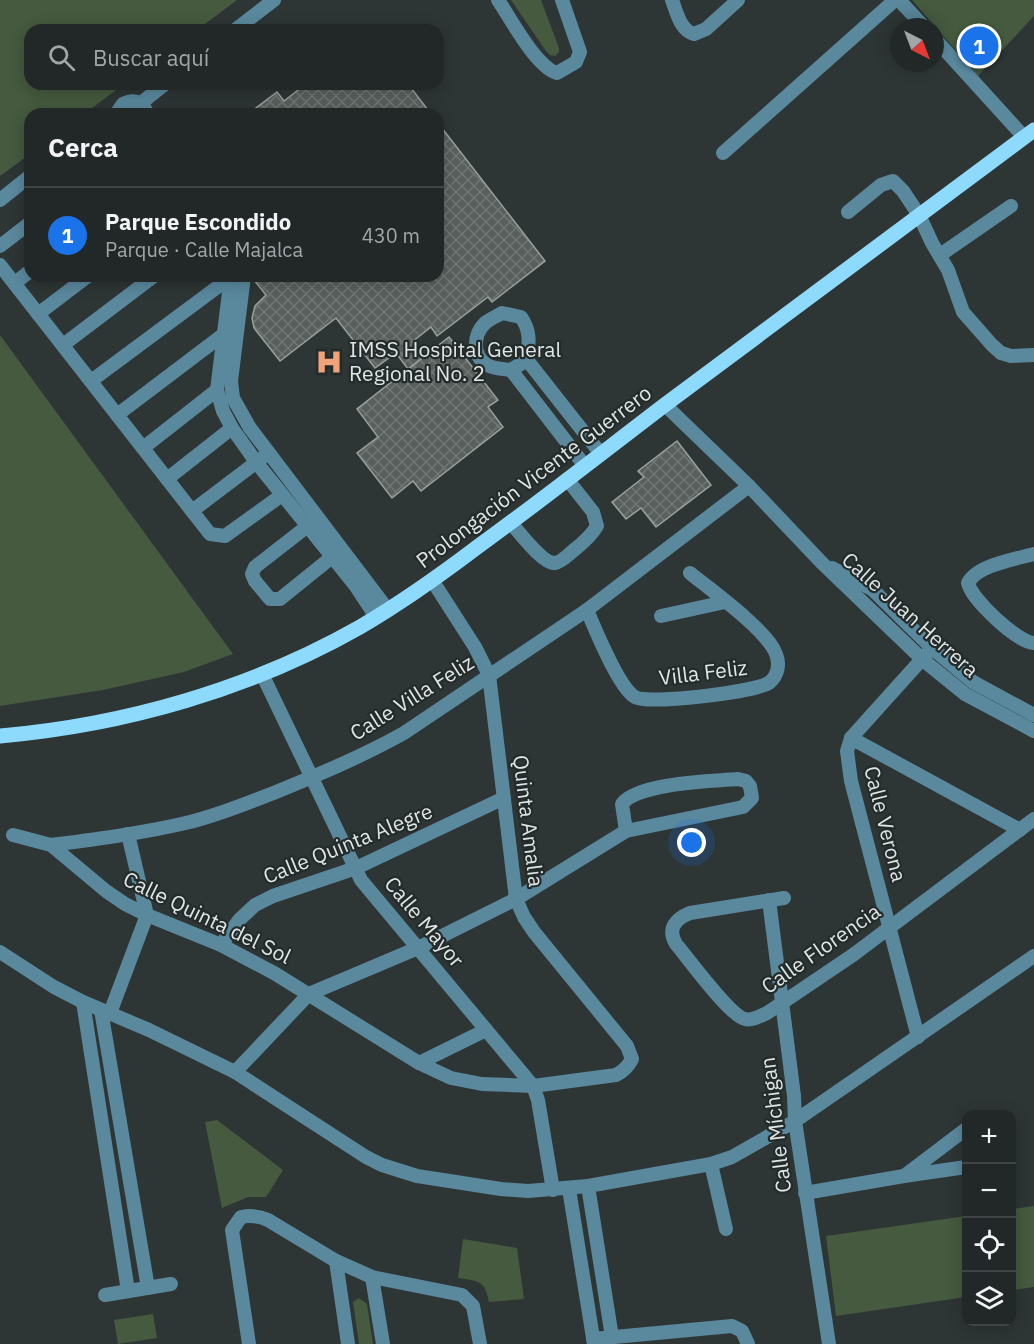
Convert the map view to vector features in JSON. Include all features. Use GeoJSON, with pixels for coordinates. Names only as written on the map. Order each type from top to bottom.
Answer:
{"type":"FeatureCollection","features":[{"type":"Feature","properties":{"kind":"main road","name":"Prolongación Vicente Guerrero"},"geometry":{"type":"LineString","coordinates":[[0,736],[55,730],[118,718],[190,698],[262,674],[322,646],[382,613],[511,523],[665,405],[1029,134]]}},
{"type":"Feature","properties":{"kind":"street"},"geometry":{"type":"LineString","coordinates":[[244,24],[274,0]]}},
{"type":"Feature","properties":{"kind":"street"},"geometry":{"type":"LineString","coordinates":[[498,0],[539,60],[552,72],[557,73],[576,62],[580,52],[562,0]]}},
{"type":"Feature","properties":{"kind":"street"},"geometry":{"type":"LineString","coordinates":[[672,0],[683,27],[694,34],[706,29],[738,0]]}},
{"type":"Feature","properties":{"kind":"street"},"geometry":{"type":"LineString","coordinates":[[723,153],[897,0],[915,18]]}},
{"type":"Feature","properties":{"kind":"street"},"geometry":{"type":"LineString","coordinates":[[944,48],[1029,134]]}},
{"type":"Feature","properties":{"kind":"street"},"geometry":{"type":"LineString","coordinates":[[145,108],[160,90]]}},
{"type":"Feature","properties":{"kind":"street"},"geometry":{"type":"LineString","coordinates":[[118,108],[132,100],[143,108]]}},
{"type":"Feature","properties":{"kind":"street"},"geometry":{"type":"LineString","coordinates":[[0,200],[24,181]]}},
{"type":"Feature","properties":{"kind":"street"},"geometry":{"type":"LineString","coordinates":[[848,212],[881,184],[892,181],[903,191],[919,215],[948,270],[963,312],[1001,352],[1011,356],[1034,355]]}},
{"type":"Feature","properties":{"kind":"street"},"geometry":{"type":"LineString","coordinates":[[940,255],[1011,206]]}},
{"type":"Feature","properties":{"kind":"street"},"geometry":{"type":"LineString","coordinates":[[0,246],[24,228]]}},
{"type":"Feature","properties":{"kind":"street"},"geometry":{"type":"LineString","coordinates":[[0,265],[210,534],[225,536],[282,495]]}},
{"type":"Feature","properties":{"kind":"street"},"geometry":{"type":"LineString","coordinates":[[15,283],[24,276]]}},
{"type":"Feature","properties":{"kind":"street"},"geometry":{"type":"LineString","coordinates":[[38,314],[80,282]]}},
{"type":"Feature","properties":{"kind":"street"},"geometry":{"type":"LineString","coordinates":[[63,345],[146,282]]}},
{"type":"Feature","properties":{"kind":"street"},"geometry":{"type":"LineString","coordinates":[[91,381],[223,282]]}},
{"type":"Feature","properties":{"kind":"street"},"geometry":{"type":"LineString","coordinates":[[230,282],[217,390],[223,411],[232,429],[282,495],[313,522]]}},
{"type":"Feature","properties":{"kind":"street"},"geometry":{"type":"LineString","coordinates":[[243,282],[231,381],[233,398],[239,411],[313,522],[382,613]]}},
{"type":"Feature","properties":{"kind":"street"},"geometry":{"type":"LineString","coordinates":[[585,466],[511,370],[489,366],[476,352],[478,333],[486,322],[502,313],[521,316],[528,326],[530,338],[527,360],[601,454]]}},
{"type":"Feature","properties":{"kind":"street"},"geometry":{"type":"LineString","coordinates":[[117,415],[238,324]]}},
{"type":"Feature","properties":{"kind":"street"},"geometry":{"type":"LineString","coordinates":[[511,370],[527,360]]}},
{"type":"Feature","properties":{"kind":"street"},"geometry":{"type":"LineString","coordinates":[[143,448],[217,390]]}},
{"type":"Feature","properties":{"kind":"street","name":"Calle Juan Herrera"},"geometry":{"type":"LineString","coordinates":[[665,405],[749,486],[822,563],[923,660],[965,694],[1034,731]]}},
{"type":"Feature","properties":{"kind":"street"},"geometry":{"type":"LineString","coordinates":[[167,479],[232,429]]}},
{"type":"Feature","properties":{"kind":"street"},"geometry":{"type":"LineString","coordinates":[[192,511],[268,453]]}},
{"type":"Feature","properties":{"kind":"street"},"geometry":{"type":"LineString","coordinates":[[511,523],[542,557],[549,562],[556,563],[562,560],[585,541],[597,526],[593,512],[567,479]]}},
{"type":"Feature","properties":{"kind":"street","name":"Calle Villa Feliz"},"geometry":{"type":"LineString","coordinates":[[47,844],[128,834],[192,822],[312,778],[369,752],[404,733],[587,610],[749,486]]}},
{"type":"Feature","properties":{"kind":"street"},"geometry":{"type":"LineString","coordinates":[[313,522],[255,567],[252,574],[255,582],[270,599],[280,599],[337,553]]}},
{"type":"Feature","properties":{"kind":"street"},"geometry":{"type":"LineString","coordinates":[[1033,643],[1019,638],[979,601],[969,589],[968,583],[971,576],[986,568],[1034,554]]}},
{"type":"Feature","properties":{"kind":"street","name":"Calle Juan Herrera"},"geometry":{"type":"LineString","coordinates":[[822,563],[872,589],[932,648],[973,682],[1034,715]]}},
{"type":"Feature","properties":{"kind":"street","name":"Villa Feliz"},"geometry":{"type":"LineString","coordinates":[[587,610],[614,666],[634,697],[651,701],[758,688],[771,681],[777,673],[778,661],[771,644],[690,573]]}},
{"type":"Feature","properties":{"kind":"street","name":"Quinta Amalia"},"geometry":{"type":"LineString","coordinates":[[432,580],[476,647],[489,675],[516,899],[534,932],[627,1046]]}},
{"type":"Feature","properties":{"kind":"street"},"geometry":{"type":"LineString","coordinates":[[661,616],[725,602]]}},
{"type":"Feature","properties":{"kind":"street"},"geometry":{"type":"LineString","coordinates":[[932,648],[851,738],[1020,830]]}},
{"type":"Feature","properties":{"kind":"street","name":"Calle Mayor"},"geometry":{"type":"LineString","coordinates":[[262,674],[368,889],[533,1086],[538,1100],[553,1190]]}},
{"type":"Feature","properties":{"kind":"street","name":"Calle Verona"},"geometry":{"type":"LineString","coordinates":[[851,738],[847,751],[851,781],[918,1037]]}},
{"type":"Feature","properties":{"kind":"street"},"geometry":{"type":"LineString","coordinates":[[235,1072],[309,994],[418,948],[516,899],[626,831],[743,807],[752,798],[750,786],[746,781],[738,780],[696,782],[635,794],[622,804],[626,831]]}},
{"type":"Feature","properties":{"kind":"street","name":"Calle Quinta Alegre"},"geometry":{"type":"LineString","coordinates":[[221,945],[240,919],[255,905],[273,896],[356,868],[504,798]]}},
{"type":"Feature","properties":{"kind":"street","name":"Calle Florencia"},"geometry":{"type":"LineString","coordinates":[[769,900],[690,913],[678,919],[671,933],[676,944],[705,980],[731,1010],[744,1019],[757,1018],[853,955],[1034,819]]}},
{"type":"Feature","properties":{"kind":"street"},"geometry":{"type":"LineString","coordinates":[[128,834],[147,915],[105,1011],[148,1288]]}},
{"type":"Feature","properties":{"kind":"street"},"geometry":{"type":"LineString","coordinates":[[13,836],[47,844]]}},
{"type":"Feature","properties":{"kind":"street","name":"Calle Quinta del Sol"},"geometry":{"type":"LineString","coordinates":[[47,844],[106,891],[147,915],[221,945],[309,994],[419,1063],[451,1078],[482,1084],[533,1086],[616,1075],[629,1066],[632,1059],[627,1046]]}},
{"type":"Feature","properties":{"kind":"street"},"geometry":{"type":"LineString","coordinates":[[769,900],[784,898]]}},
{"type":"Feature","properties":{"kind":"street","name":"Calle Míchigan"},"geometry":{"type":"LineString","coordinates":[[769,900],[783,1002],[795,1121],[829,1344]]}},
{"type":"Feature","properties":{"kind":"street"},"geometry":{"type":"LineString","coordinates":[[0,952],[33,975],[83,1002],[149,1030],[235,1072],[366,1156],[397,1170],[459,1184],[501,1189],[553,1190],[588,1186],[711,1164],[732,1158],[795,1121],[1034,956]]}},
{"type":"Feature","properties":{"kind":"street"},"geometry":{"type":"LineString","coordinates":[[83,1002],[128,1291]]}},
{"type":"Feature","properties":{"kind":"street"},"geometry":{"type":"LineString","coordinates":[[419,1063],[486,1030]]}},
{"type":"Feature","properties":{"kind":"street"},"geometry":{"type":"LineString","coordinates":[[904,1176],[962,1132]]}},
{"type":"Feature","properties":{"kind":"street"},"geometry":{"type":"LineString","coordinates":[[711,1164],[726,1229]]}},
{"type":"Feature","properties":{"kind":"street"},"geometry":{"type":"LineString","coordinates":[[805,1193],[962,1168]]}},
{"type":"Feature","properties":{"kind":"street"},"geometry":{"type":"LineString","coordinates":[[588,1186],[612,1337]]}},
{"type":"Feature","properties":{"kind":"street"},"geometry":{"type":"LineString","coordinates":[[569,1189],[593,1341],[612,1337],[732,1326],[742,1331],[748,1344]]}},
{"type":"Feature","properties":{"kind":"street"},"geometry":{"type":"LineString","coordinates":[[249,1344],[232,1239],[234,1224],[241,1217],[259,1216],[336,1261],[372,1276],[462,1295],[473,1306],[480,1344]]}},
{"type":"Feature","properties":{"kind":"street"},"geometry":{"type":"LineString","coordinates":[[336,1261],[348,1344]]}},
{"type":"Feature","properties":{"kind":"street"},"geometry":{"type":"LineString","coordinates":[[372,1276],[383,1344]]}},
{"type":"Feature","properties":{"kind":"street"},"geometry":{"type":"LineString","coordinates":[[105,1295],[171,1284]]}},
{"type":"Feature","properties":{"kind":"green space"},"geometry":{"type":"Polygon","coordinates":[[[0,0],[237,0],[205,24],[24,24],[24,90],[116,90],[92,108],[24,108],[24,158],[0,176],[0,0]]]}},
{"type":"Feature","properties":{"kind":"green space"},"geometry":{"type":"Polygon","coordinates":[[[511,0],[541,0],[559,48],[555,56],[546,51],[511,0]]]}},
{"type":"Feature","properties":{"kind":"green space"},"geometry":{"type":"Polygon","coordinates":[[[912,0],[1034,0],[1034,16],[978,76],[944,37],[944,18],[928,18],[912,0]]]}},
{"type":"Feature","properties":{"kind":"green space"},"geometry":{"type":"Polygon","coordinates":[[[0,335],[233,654],[184,672],[103,690],[0,706],[0,335]]]}},
{"type":"Feature","properties":{"kind":"green space"},"geometry":{"type":"Polygon","coordinates":[[[217,1120],[283,1170],[266,1197],[248,1197],[222,1208],[205,1122],[217,1120]]]}},
{"type":"Feature","properties":{"kind":"green space"},"geometry":{"type":"Polygon","coordinates":[[[1034,1206],[1034,1287],[1016,1289],[1016,1218],[1016,1208],[1034,1206]]]}},
{"type":"Feature","properties":{"kind":"green space"},"geometry":{"type":"Polygon","coordinates":[[[962,1217],[962,1298],[836,1316],[826,1236],[962,1217]]]}},
{"type":"Feature","properties":{"kind":"green space"},"geometry":{"type":"Polygon","coordinates":[[[463,1239],[517,1248],[524,1299],[489,1302],[485,1289],[480,1283],[458,1278],[463,1239]]]}},
{"type":"Feature","properties":{"kind":"green space"},"geometry":{"type":"Polygon","coordinates":[[[359,1298],[367,1304],[373,1344],[359,1344],[353,1302],[359,1298]]]}},
{"type":"Feature","properties":{"kind":"green space"},"geometry":{"type":"Polygon","coordinates":[[[153,1314],[157,1338],[118,1344],[114,1320],[153,1314]]]}},
{"type":"Feature","properties":{"kind":"building"},"geometry":{"type":"Polygon","coordinates":[[[298,90],[413,90],[426,108],[256,108],[277,92],[284,101],[298,90]]]}},
{"type":"Feature","properties":{"kind":"building"},"geometry":{"type":"Polygon","coordinates":[[[444,131],[545,261],[492,302],[488,297],[437,336],[431,327],[412,342],[424,357],[408,369],[396,353],[375,368],[336,318],[280,361],[254,328],[252,318],[255,306],[266,295],[256,282],[444,282],[444,131]]]}},
{"type":"Feature","properties":{"kind":"building"},"geometry":{"type":"Polygon","coordinates":[[[449,337],[498,400],[488,407],[503,427],[421,491],[413,481],[392,498],[357,453],[378,437],[357,409],[449,337]]]}},
{"type":"Feature","properties":{"kind":"building"},"geometry":{"type":"Polygon","coordinates":[[[677,441],[711,485],[656,527],[641,508],[626,519],[612,502],[644,477],[638,471],[677,441]]]}},
{"type":"Feature","properties":{"kind":"place","name":"Parque Escondido"},"geometry":{"type":"Point","coordinates":[979,46]}},
{"type":"Feature","properties":{"kind":"place","name":"IMSS Hospital General Regional No. 2"},"geometry":{"type":"Point","coordinates":[329,362]}}]}
